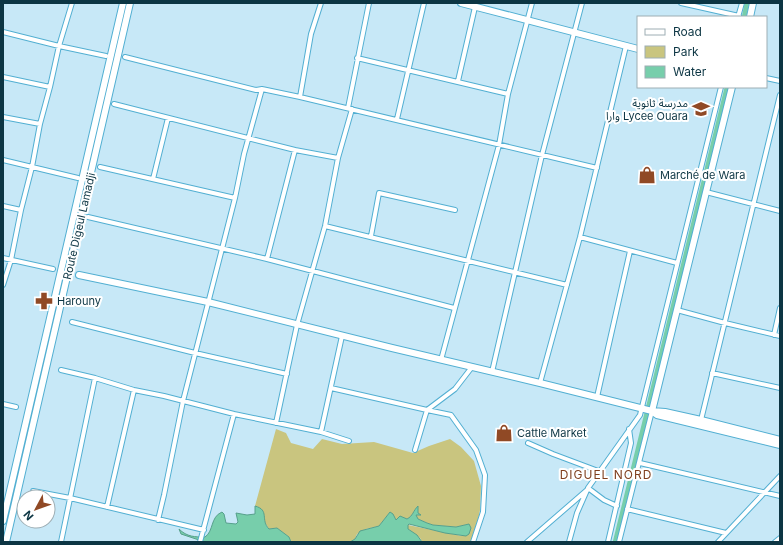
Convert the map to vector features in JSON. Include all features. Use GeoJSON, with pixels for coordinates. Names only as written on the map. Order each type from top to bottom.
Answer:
{"type":"FeatureCollection","features":[{"type":"Feature","properties":{"kind":"street"},"geometry":{"type":"LineString","coordinates":[[3,285],[11,260],[40,124],[59,46],[72,3]]}},
{"type":"Feature","properties":{"kind":"street"},"geometry":{"type":"LineString","coordinates":[[3,521],[123,3]]}},
{"type":"Feature","properties":{"kind":"street","name":"Route Digeul Lamadji"},"geometry":{"type":"LineString","coordinates":[[6,542],[130,3]]}},
{"type":"Feature","properties":{"kind":"street"},"geometry":{"type":"LineString","coordinates":[[300,97],[311,34],[321,3]]}},
{"type":"Feature","properties":{"kind":"street"},"geometry":{"type":"LineString","coordinates":[[276,423],[297,325],[325,226],[338,158],[350,109],[357,58],[369,3]]}},
{"type":"Feature","properties":{"kind":"street"},"geometry":{"type":"LineString","coordinates":[[397,119],[424,3]]}},
{"type":"Feature","properties":{"kind":"street"},"geometry":{"type":"LineString","coordinates":[[461,3],[637,49]]}},
{"type":"Feature","properties":{"kind":"street"},"geometry":{"type":"LineString","coordinates":[[441,360],[498,145],[508,94],[532,3]]}},
{"type":"Feature","properties":{"kind":"street"},"geometry":{"type":"LineString","coordinates":[[492,372],[542,155],[582,3]]}},
{"type":"Feature","properties":{"kind":"street"},"geometry":{"type":"LineString","coordinates":[[681,3],[734,16]]}},
{"type":"Feature","properties":{"kind":"street"},"geometry":{"type":"LineString","coordinates":[[738,16],[742,3]]}},
{"type":"Feature","properties":{"kind":"street"},"geometry":{"type":"LineString","coordinates":[[750,16],[753,3]]}},
{"type":"Feature","properties":{"kind":"street"},"geometry":{"type":"LineString","coordinates":[[458,81],[475,7]]}},
{"type":"Feature","properties":{"kind":"street"},"geometry":{"type":"LineString","coordinates":[[3,32],[106,56]]}},
{"type":"Feature","properties":{"kind":"street"},"geometry":{"type":"LineString","coordinates":[[540,383],[580,237],[626,46]]}},
{"type":"Feature","properties":{"kind":"street"},"geometry":{"type":"LineString","coordinates":[[125,57],[256,90],[262,89],[397,119],[498,145],[597,168]]}},
{"type":"Feature","properties":{"kind":"street"},"geometry":{"type":"LineString","coordinates":[[357,58],[508,94]]}},
{"type":"Feature","properties":{"kind":"street"},"geometry":{"type":"LineString","coordinates":[[3,77],[50,87]]}},
{"type":"Feature","properties":{"kind":"street"},"geometry":{"type":"LineString","coordinates":[[767,78],[780,81]]}},
{"type":"Feature","properties":{"kind":"street"},"geometry":{"type":"LineString","coordinates":[[619,542],[640,463],[647,410],[677,263],[721,88]]}},
{"type":"Feature","properties":{"kind":"street"},"geometry":{"type":"LineString","coordinates":[[527,542],[588,488],[601,472],[604,465],[629,429],[640,415],[647,410],[677,310],[732,88]]}},
{"type":"Feature","properties":{"kind":"street"},"geometry":{"type":"LineString","coordinates":[[158,520],[183,401],[235,198],[248,138],[262,89]]}},
{"type":"Feature","properties":{"kind":"street"},"geometry":{"type":"LineString","coordinates":[[701,420],[780,95]]}},
{"type":"Feature","properties":{"kind":"street"},"geometry":{"type":"LineString","coordinates":[[114,104],[295,150],[338,158]]}},
{"type":"Feature","properties":{"kind":"street"},"geometry":{"type":"LineString","coordinates":[[3,117],[40,124]]}},
{"type":"Feature","properties":{"kind":"street"},"geometry":{"type":"LineString","coordinates":[[153,179],[168,118]]}},
{"type":"Feature","properties":{"kind":"street"},"geometry":{"type":"LineString","coordinates":[[267,259],[295,150]]}},
{"type":"Feature","properties":{"kind":"street"},"geometry":{"type":"LineString","coordinates":[[3,160],[78,178]]}},
{"type":"Feature","properties":{"kind":"street"},"geometry":{"type":"LineString","coordinates":[[100,167],[235,198]]}},
{"type":"Feature","properties":{"kind":"street"},"geometry":{"type":"LineString","coordinates":[[706,192],[780,211]]}},
{"type":"Feature","properties":{"kind":"street"},"geometry":{"type":"LineString","coordinates":[[371,236],[379,193],[455,210]]}},
{"type":"Feature","properties":{"kind":"street"},"geometry":{"type":"LineString","coordinates":[[3,206],[21,210]]}},
{"type":"Feature","properties":{"kind":"street"},"geometry":{"type":"LineString","coordinates":[[88,217],[313,270],[454,308]]}},
{"type":"Feature","properties":{"kind":"street"},"geometry":{"type":"LineString","coordinates":[[325,226],[567,285]]}},
{"type":"Feature","properties":{"kind":"street"},"geometry":{"type":"LineString","coordinates":[[580,237],[677,263]]}},
{"type":"Feature","properties":{"kind":"street"},"geometry":{"type":"LineString","coordinates":[[597,397],[630,251]]}},
{"type":"Feature","properties":{"kind":"street"},"geometry":{"type":"LineString","coordinates":[[3,258],[52,269]]}},
{"type":"Feature","properties":{"kind":"street"},"geometry":{"type":"LineString","coordinates":[[79,275],[208,302],[647,410],[665,412],[701,420],[780,440]]}},
{"type":"Feature","properties":{"kind":"street"},"geometry":{"type":"LineString","coordinates":[[774,334],[780,308]]}},
{"type":"Feature","properties":{"kind":"street"},"geometry":{"type":"LineString","coordinates":[[677,310],[780,336]]}},
{"type":"Feature","properties":{"kind":"street"},"geometry":{"type":"LineString","coordinates":[[72,322],[195,354],[287,374]]}},
{"type":"Feature","properties":{"kind":"street"},"geometry":{"type":"LineString","coordinates":[[321,432],[332,388],[342,336]]}},
{"type":"Feature","properties":{"kind":"street"},"geometry":{"type":"LineString","coordinates":[[414,450],[427,410],[455,389],[472,367]]}},
{"type":"Feature","properties":{"kind":"street"},"geometry":{"type":"LineString","coordinates":[[61,370],[95,378],[134,390],[234,414],[321,432],[349,441]]}},
{"type":"Feature","properties":{"kind":"street"},"geometry":{"type":"LineString","coordinates":[[712,372],[780,388]]}},
{"type":"Feature","properties":{"kind":"street"},"geometry":{"type":"LineString","coordinates":[[61,542],[95,378]]}},
{"type":"Feature","properties":{"kind":"street"},"geometry":{"type":"LineString","coordinates":[[332,388],[451,415],[476,450],[485,474],[483,512],[473,542]]}},
{"type":"Feature","properties":{"kind":"street"},"geometry":{"type":"LineString","coordinates":[[107,507],[134,390]]}},
{"type":"Feature","properties":{"kind":"street"},"geometry":{"type":"LineString","coordinates":[[3,404],[16,407]]}},
{"type":"Feature","properties":{"kind":"street"},"geometry":{"type":"LineString","coordinates":[[647,410],[657,415],[780,445]]}},
{"type":"Feature","properties":{"kind":"street"},"geometry":{"type":"LineString","coordinates":[[200,542],[234,414]]}},
{"type":"Feature","properties":{"kind":"street"},"geometry":{"type":"LineString","coordinates":[[608,542],[631,443],[629,429]]}},
{"type":"Feature","properties":{"kind":"street"},"geometry":{"type":"LineString","coordinates":[[528,443],[552,454],[601,472]]}},
{"type":"Feature","properties":{"kind":"street"},"geometry":{"type":"LineString","coordinates":[[640,463],[780,496]]}},
{"type":"Feature","properties":{"kind":"street"},"geometry":{"type":"LineString","coordinates":[[718,542],[780,476]]}},
{"type":"Feature","properties":{"kind":"street"},"geometry":{"type":"LineString","coordinates":[[588,488],[604,500],[617,506]]}},
{"type":"Feature","properties":{"kind":"street"},"geometry":{"type":"LineString","coordinates":[[569,542],[576,513],[588,488]]}},
{"type":"Feature","properties":{"kind":"street"},"geometry":{"type":"LineString","coordinates":[[56,495],[204,530]]}},
{"type":"Feature","properties":{"kind":"street"},"geometry":{"type":"LineString","coordinates":[[627,509],[726,533]]}},
{"type":"Feature","properties":{"kind":"street"},"geometry":{"type":"LineString","coordinates":[[775,542],[780,538]]}},
{"type":"Feature","properties":{"kind":"green space"},"geometry":{"type":"Polygon","coordinates":[[[276,429],[286,433],[291,443],[313,449],[322,439],[342,444],[374,442],[413,453],[450,439],[461,447],[474,461],[481,486],[480,510],[474,542],[422,542],[420,538],[408,529],[408,525],[462,536],[469,524],[456,527],[427,523],[418,519],[415,515],[420,515],[418,513],[418,507],[411,517],[403,520],[396,521],[390,512],[379,526],[366,529],[357,534],[355,539],[350,542],[291,542],[289,537],[277,528],[269,529],[257,506],[255,506],[276,429]]]}},
{"type":"Feature","properties":{"kind":"water"},"geometry":{"type":"Polygon","coordinates":[[[255,506],[260,508],[264,513],[266,526],[269,529],[277,528],[289,537],[291,542],[205,542],[181,534],[179,529],[182,532],[194,537],[205,537],[210,531],[218,514],[222,512],[224,514],[226,523],[236,524],[238,522],[236,513],[247,515],[255,514],[255,506]]]}},
{"type":"Feature","properties":{"kind":"water"},"geometry":{"type":"Polygon","coordinates":[[[418,506],[418,513],[421,515],[416,515],[418,519],[433,525],[456,527],[469,524],[471,528],[469,534],[466,536],[445,533],[409,524],[408,529],[417,535],[422,542],[350,542],[355,539],[360,531],[379,526],[390,512],[396,520],[400,516],[407,519],[418,506]]]}},
{"type":"Feature","properties":{"kind":"waterway"},"geometry":{"type":"LineString","coordinates":[[744,16],[747,3]]}},
{"type":"Feature","properties":{"kind":"waterway"},"geometry":{"type":"LineString","coordinates":[[615,542],[727,88]]}},
{"type":"Feature","properties":{"kind":"place","name":"مدرسة ثانوية وارا Lycee Ouara"},"geometry":{"type":"Point","coordinates":[701,109]}},
{"type":"Feature","properties":{"kind":"place","name":"Marché de Wara"},"geometry":{"type":"Point","coordinates":[647,175]}},
{"type":"Feature","properties":{"kind":"place","name":"Harouny"},"geometry":{"type":"Point","coordinates":[44,301]}},
{"type":"Feature","properties":{"kind":"place","name":"Cattle Market"},"geometry":{"type":"Point","coordinates":[504,433]}},
{"type":"Feature","properties":{"kind":"district","name":"DIGUEL NORD"},"geometry":{"type":"Point","coordinates":[606,474]}}]}
